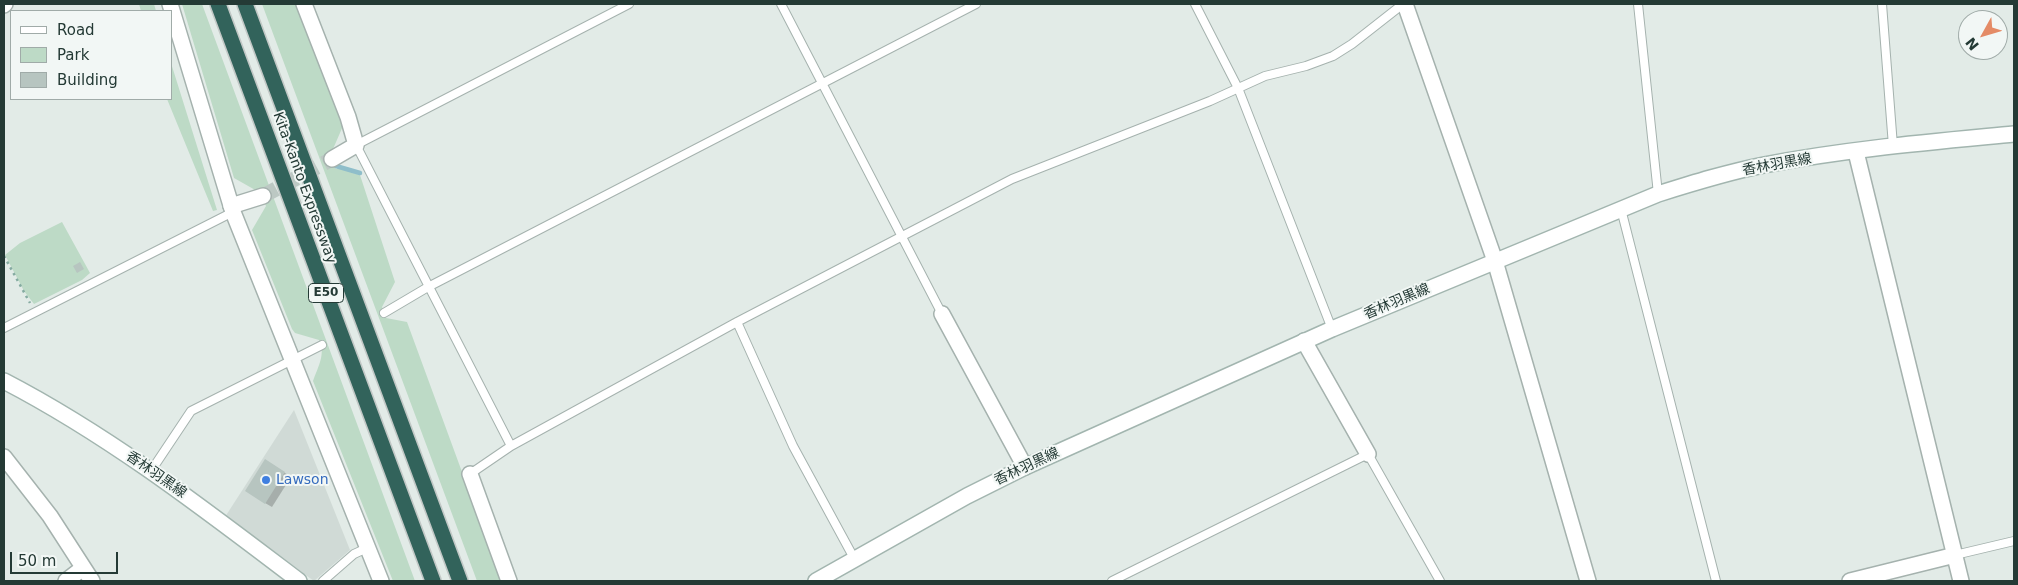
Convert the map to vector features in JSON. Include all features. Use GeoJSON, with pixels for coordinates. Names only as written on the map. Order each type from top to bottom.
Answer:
{"type":"FeatureCollection","features":[{"type":"Feature","properties":{"kind":"highway","name":"Kita-Kanto Expressway"},"geometry":{"type":"LineString","coordinates":[[218,4],[433,581]]}},
{"type":"Feature","properties":{"kind":"highway","name":"Kita-Kanto Expressway"},"geometry":{"type":"LineString","coordinates":[[245,4],[460,581]]}},
{"type":"Feature","properties":{"kind":"street"},"geometry":{"type":"LineString","coordinates":[[304,4],[348,117],[356,145],[332,159]]}},
{"type":"Feature","properties":{"kind":"street"},"geometry":{"type":"LineString","coordinates":[[1404,4],[1495,261],[1588,581]]}},
{"type":"Feature","properties":{"kind":"street"},"geometry":{"type":"LineString","coordinates":[[172,11],[232,209],[291,361],[381,581]]}},
{"type":"Feature","properties":{"kind":"street","name":"香林羽黒線"},"geometry":{"type":"LineString","coordinates":[[816,581],[967,496],[1025,467],[1304,341],[1658,194],[1710,178],[1765,165],[1893,146],[2014,134]]}},
{"type":"Feature","properties":{"kind":"street"},"geometry":{"type":"LineString","coordinates":[[1856,152],[1962,581]]}},
{"type":"Feature","properties":{"kind":"street"},"geometry":{"type":"LineString","coordinates":[[232,209],[263,196]]}},
{"type":"Feature","properties":{"kind":"street"},"geometry":{"type":"LineString","coordinates":[[942,314],[1025,467]]}},
{"type":"Feature","properties":{"kind":"street"},"geometry":{"type":"LineString","coordinates":[[1304,341],[1368,454]]}},
{"type":"Feature","properties":{"kind":"street","name":"香林羽黒線"},"geometry":{"type":"LineString","coordinates":[[4,381],[48,405],[152,471],[299,581]]}},
{"type":"Feature","properties":{"kind":"street"},"geometry":{"type":"LineString","coordinates":[[4,457],[50,516],[92,581]]}},
{"type":"Feature","properties":{"kind":"street"},"geometry":{"type":"LineString","coordinates":[[470,474],[509,581]]}},
{"type":"Feature","properties":{"kind":"street"},"geometry":{"type":"LineString","coordinates":[[1850,581],[1955,555]]}},
{"type":"Feature","properties":{"kind":"street"},"geometry":{"type":"LineString","coordinates":[[66,581],[83,568]]}},
{"type":"Feature","properties":{"kind":"lane"},"geometry":{"type":"LineString","coordinates":[[512,446],[356,145],[629,4]]}},
{"type":"Feature","properties":{"kind":"lane"},"geometry":{"type":"LineString","coordinates":[[782,4],[942,314]]}},
{"type":"Feature","properties":{"kind":"lane"},"geometry":{"type":"LineString","coordinates":[[384,313],[428,287],[976,4]]}},
{"type":"Feature","properties":{"kind":"lane"},"geometry":{"type":"LineString","coordinates":[[1195,4],[1238,88],[1332,329]]}},
{"type":"Feature","properties":{"kind":"lane"},"geometry":{"type":"LineString","coordinates":[[470,474],[512,446],[737,322],[1012,179],[1265,76],[1306,66],[1333,56],[1352,44],[1404,4]]}},
{"type":"Feature","properties":{"kind":"lane"},"geometry":{"type":"LineString","coordinates":[[1638,4],[1658,194]]}},
{"type":"Feature","properties":{"kind":"lane"},"geometry":{"type":"LineString","coordinates":[[1882,4],[1893,146]]}},
{"type":"Feature","properties":{"kind":"lane"},"geometry":{"type":"LineString","coordinates":[[4,328],[232,209]]}},
{"type":"Feature","properties":{"kind":"lane"},"geometry":{"type":"LineString","coordinates":[[1621,209],[1716,581]]}},
{"type":"Feature","properties":{"kind":"lane"},"geometry":{"type":"LineString","coordinates":[[737,322],[793,446],[855,560]]}},
{"type":"Feature","properties":{"kind":"lane"},"geometry":{"type":"LineString","coordinates":[[152,471],[191,411],[264,372],[322,345]]}},
{"type":"Feature","properties":{"kind":"lane"},"geometry":{"type":"LineString","coordinates":[[1112,581],[1368,454],[1440,581]]}},
{"type":"Feature","properties":{"kind":"lane"},"geometry":{"type":"LineString","coordinates":[[1955,555],[2014,541]]}},
{"type":"Feature","properties":{"kind":"lane"},"geometry":{"type":"LineString","coordinates":[[323,581],[354,554],[367,548]]}},
{"type":"Feature","properties":{"kind":"path"},"geometry":{"type":"LineString","coordinates":[[4,256],[22,292],[35,311]]}},
{"type":"Feature","properties":{"kind":"shaded area"},"geometry":{"type":"Polygon","coordinates":[[[294,410],[350,550],[314,581],[225,517],[294,410]]]}},
{"type":"Feature","properties":{"kind":"green space"},"geometry":{"type":"Polygon","coordinates":[[[139,4],[154,4],[156,10],[141,10],[139,4]]]}},
{"type":"Feature","properties":{"kind":"green space"},"geometry":{"type":"Polygon","coordinates":[[[182,4],[202,4],[415,581],[393,581],[313,381],[320,360],[321,345],[319,340],[295,333],[292,329],[252,230],[266,206],[260,190],[257,191],[234,178],[182,4]]]}},
{"type":"Feature","properties":{"kind":"green space"},"geometry":{"type":"Polygon","coordinates":[[[262,4],[296,4],[343,126],[333,149],[329,152],[336,169],[340,168],[360,175],[395,282],[382,307],[386,318],[407,322],[502,581],[477,581],[262,4]]]}},
{"type":"Feature","properties":{"kind":"green space"},"geometry":{"type":"Polygon","coordinates":[[[172,66],[217,210],[213,211],[167,100],[172,100],[172,66]]]}},
{"type":"Feature","properties":{"kind":"green space"},"geometry":{"type":"Polygon","coordinates":[[[62,222],[90,273],[82,280],[34,304],[24,291],[5,255],[20,243],[62,222]]]}},
{"type":"Feature","properties":{"kind":"building"},"geometry":{"type":"Polygon","coordinates":[[[80,262],[84,269],[77,273],[73,266],[80,262]]]}},
{"type":"Feature","properties":{"kind":"building"},"geometry":{"type":"Polygon","coordinates":[[[265,459],[285,472],[265,504],[245,491],[265,459]]]}},
{"type":"Feature","properties":{"kind":"waterway"},"geometry":{"type":"LineString","coordinates":[[336,166],[360,173]]}},
{"type":"Feature","properties":{"kind":"tunnel"},"geometry":{"type":"LineString","coordinates":[[263,196],[332,159]]}},
{"type":"Feature","properties":{"kind":"place","name":"Lawson"},"geometry":{"type":"Point","coordinates":[266,480]}}]}
